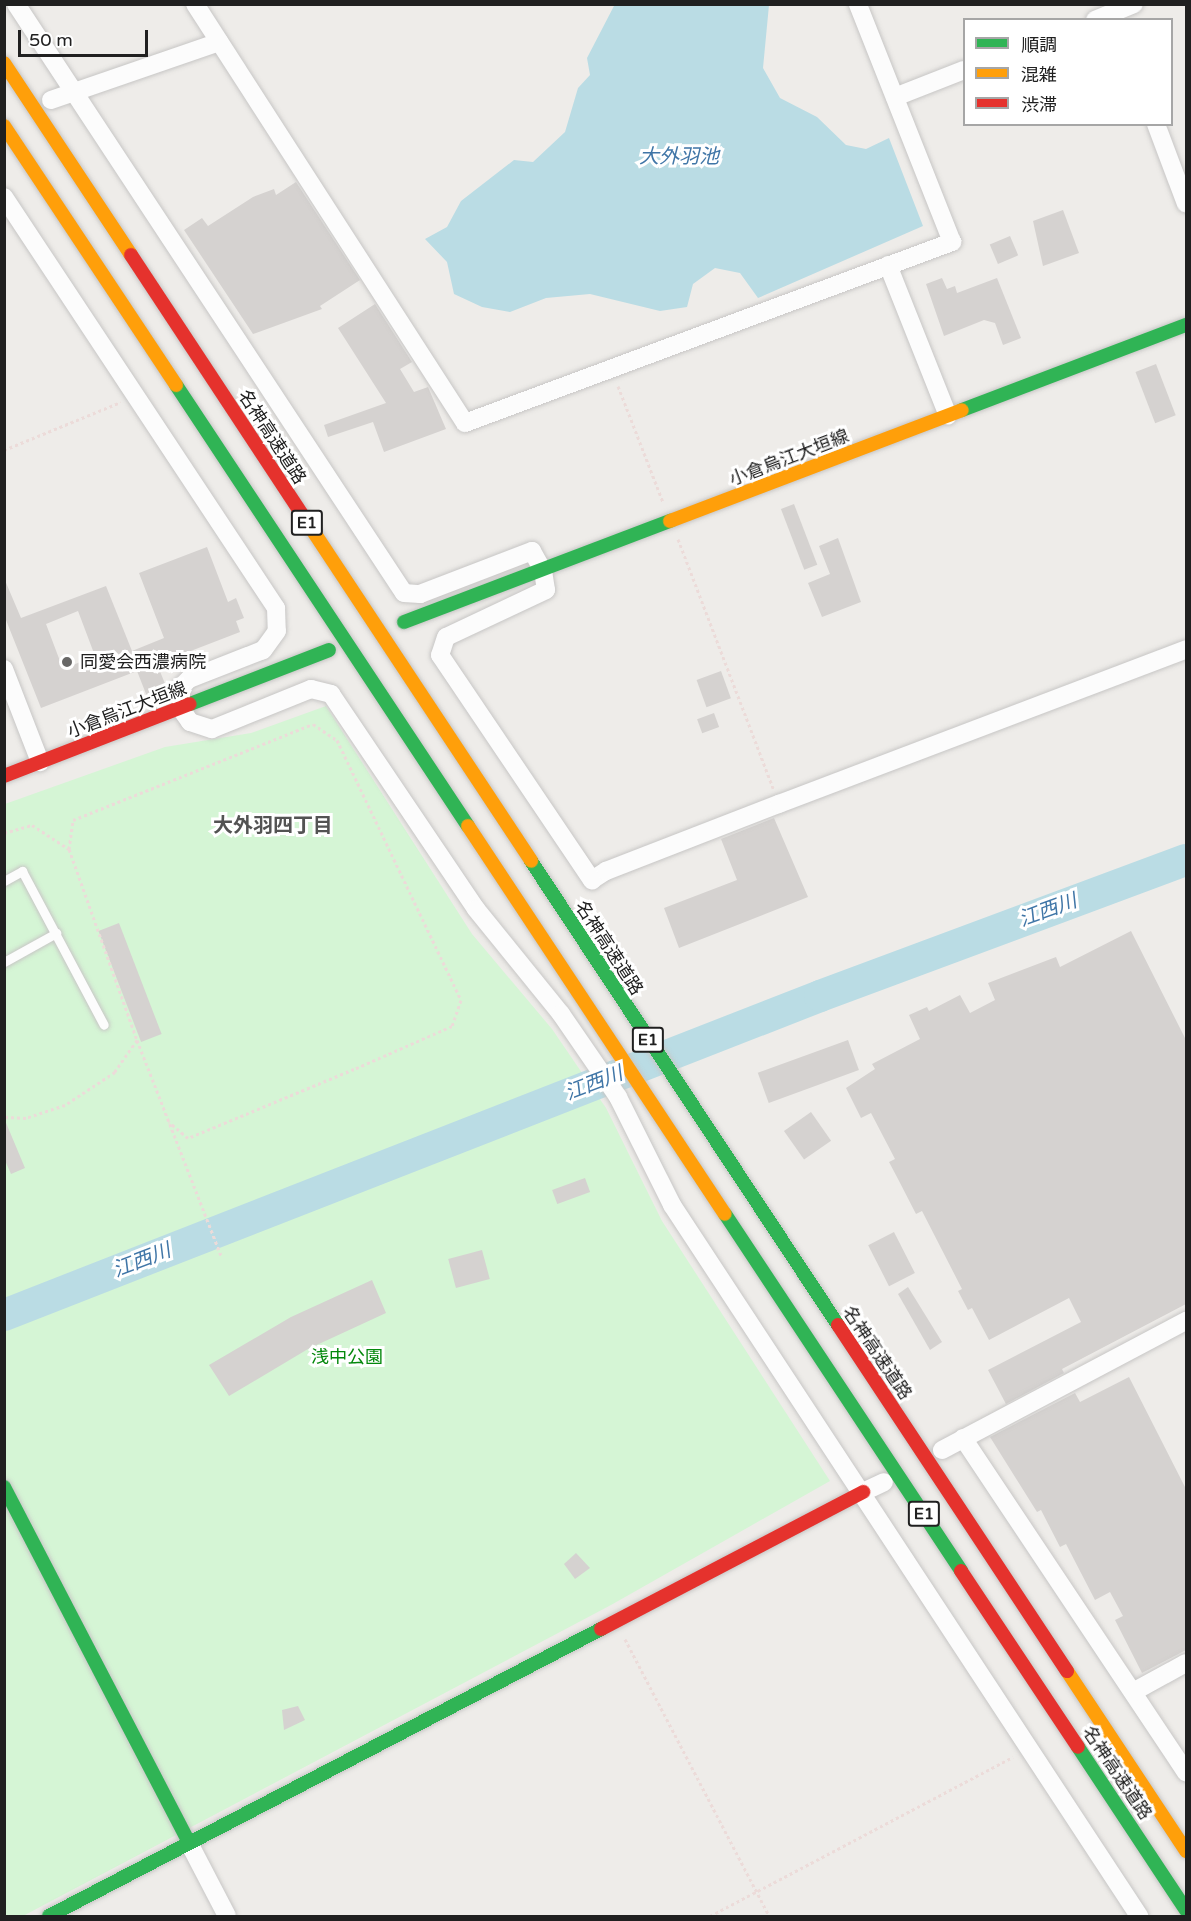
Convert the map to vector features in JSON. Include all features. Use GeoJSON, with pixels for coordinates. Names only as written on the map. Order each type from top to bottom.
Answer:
{"type":"FeatureCollection","features":[{"type":"Feature","properties":{"kind":"main road","name":"名神高速道路"},"geometry":{"type":"LineString","coordinates":[[4,63],[686,1098],[1186,1851]]}},
{"type":"Feature","properties":{"kind":"main road","name":"名神高速道路"},"geometry":{"type":"LineString","coordinates":[[4,126],[1186,1910]]}},
{"type":"Feature","properties":{"kind":"main road","name":"小倉烏江大垣線"},"geometry":{"type":"LineString","coordinates":[[404,622],[1186,325]]}},
{"type":"Feature","properties":{"kind":"main road","name":"小倉烏江大垣線"},"geometry":{"type":"LineString","coordinates":[[4,776],[329,650]]}},
{"type":"Feature","properties":{"kind":"main road"},"geometry":{"type":"LineString","coordinates":[[4,1487],[189,1843]]}},
{"type":"Feature","properties":{"kind":"main road"},"geometry":{"type":"LineString","coordinates":[[49,1917],[406,1727],[616,1622],[863,1492]]}},
{"type":"Feature","properties":{"kind":"street"},"geometry":{"type":"LineString","coordinates":[[16,4],[72,93],[404,593],[420,594],[532,550],[543,571],[546,591],[446,637],[440,655],[592,880],[606,871],[1186,649]]}},
{"type":"Feature","properties":{"kind":"street"},"geometry":{"type":"LineString","coordinates":[[195,4],[465,423],[952,242],[858,4]]}},
{"type":"Feature","properties":{"kind":"street"},"geometry":{"type":"LineString","coordinates":[[1112,12],[1134,4]]}},
{"type":"Feature","properties":{"kind":"street"},"geometry":{"type":"LineString","coordinates":[[51,100],[219,42]]}},
{"type":"Feature","properties":{"kind":"street"},"geometry":{"type":"LineString","coordinates":[[895,97],[963,70]]}},
{"type":"Feature","properties":{"kind":"street"},"geometry":{"type":"LineString","coordinates":[[1157,126],[1186,204]]}},
{"type":"Feature","properties":{"kind":"street"},"geometry":{"type":"LineString","coordinates":[[4,197],[276,609],[277,631],[263,650],[189,679],[180,687],[181,709],[189,722],[212,729],[311,689],[331,694],[476,909],[561,1014],[618,1097],[672,1205],[863,1492],[1139,1917]]}},
{"type":"Feature","properties":{"kind":"street"},"geometry":{"type":"LineString","coordinates":[[888,266],[948,416]]}},
{"type":"Feature","properties":{"kind":"street"},"geometry":{"type":"LineString","coordinates":[[4,669],[40,762]]}},
{"type":"Feature","properties":{"kind":"street"},"geometry":{"type":"LineString","coordinates":[[942,1450],[1186,1321]]}},
{"type":"Feature","properties":{"kind":"street"},"geometry":{"type":"LineString","coordinates":[[963,1438],[1186,1772]]}},
{"type":"Feature","properties":{"kind":"street"},"geometry":{"type":"LineString","coordinates":[[863,1492],[884,1482]]}},
{"type":"Feature","properties":{"kind":"street"},"geometry":{"type":"LineString","coordinates":[[1133,1692],[1186,1663]]}},
{"type":"Feature","properties":{"kind":"street"},"geometry":{"type":"LineString","coordinates":[[189,1843],[227,1917]]}},
{"type":"Feature","properties":{"kind":"lane"},"geometry":{"type":"LineString","coordinates":[[4,881],[22,871],[105,1025]]}},
{"type":"Feature","properties":{"kind":"lane"},"geometry":{"type":"LineString","coordinates":[[4,962],[56,933]]}},
{"type":"Feature","properties":{"kind":"path"},"geometry":{"type":"LineString","coordinates":[[611,368],[779,804]]}},
{"type":"Feature","properties":{"kind":"path"},"geometry":{"type":"LineString","coordinates":[[4,450],[110,409],[135,393]]}},
{"type":"Feature","properties":{"kind":"path"},"geometry":{"type":"LineString","coordinates":[[69,849],[73,820],[313,724],[337,740],[461,1000],[452,1026],[354,1069],[188,1138],[169,1122]]}},
{"type":"Feature","properties":{"kind":"path"},"geometry":{"type":"LineString","coordinates":[[137,1040],[221,1256]]}},
{"type":"Feature","properties":{"kind":"path"},"geometry":{"type":"LineString","coordinates":[[616,1622],[770,1917]]}},
{"type":"Feature","properties":{"kind":"path"},"geometry":{"type":"LineString","coordinates":[[710,1917],[1030,1748]]}},
{"type":"Feature","properties":{"kind":"green space","name":"浅中公園"},"geometry":{"type":"Polygon","coordinates":[[[326,706],[472,934],[552,1029],[606,1108],[662,1221],[830,1481],[611,1605],[23,1916],[5,1916],[5,804],[165,747],[251,733],[326,706]]]}},
{"type":"Feature","properties":{"kind":"water","name":"大外羽池"},"geometry":{"type":"Polygon","coordinates":[[[615,4],[769,5],[763,68],[780,98],[817,117],[846,145],[866,149],[889,138],[923,226],[758,298],[740,273],[715,268],[693,284],[687,307],[660,311],[590,294],[546,298],[510,312],[482,307],[454,294],[447,262],[425,239],[447,227],[461,201],[514,160],[533,162],[565,132],[578,88],[590,75],[587,58],[615,4]]]}},
{"type":"Feature","properties":{"kind":"building"},"geometry":{"type":"Polygon","coordinates":[[[296,182],[360,280],[320,306],[322,309],[253,334],[184,230],[202,218],[208,226],[253,197],[274,189],[276,195],[296,182]]]}},
{"type":"Feature","properties":{"kind":"building"},"geometry":{"type":"Polygon","coordinates":[[[1063,210],[1079,253],[1043,266],[1033,221],[1063,210]]]}},
{"type":"Feature","properties":{"kind":"building"},"geometry":{"type":"Polygon","coordinates":[[[1010,236],[1018,255],[998,264],[990,245],[1010,236]]]}},
{"type":"Feature","properties":{"kind":"building"},"geometry":{"type":"Polygon","coordinates":[[[942,278],[947,289],[955,286],[957,293],[997,278],[1021,338],[1003,345],[995,323],[984,320],[944,336],[926,284],[942,278]]]}},
{"type":"Feature","properties":{"kind":"building"},"geometry":{"type":"Polygon","coordinates":[[[375,304],[412,362],[400,369],[414,392],[428,387],[446,429],[384,452],[373,422],[328,437],[324,425],[386,403],[338,328],[375,304]]]}},
{"type":"Feature","properties":{"kind":"building"},"geometry":{"type":"Polygon","coordinates":[[[1156,364],[1176,415],[1155,423],[1135,372],[1156,364]]]}},
{"type":"Feature","properties":{"kind":"building"},"geometry":{"type":"Polygon","coordinates":[[[794,504],[817,565],[804,570],[781,509],[794,504]]]}},
{"type":"Feature","properties":{"kind":"building"},"geometry":{"type":"Polygon","coordinates":[[[838,538],[861,602],[822,617],[808,583],[830,574],[819,546],[838,538]]]}},
{"type":"Feature","properties":{"kind":"building"},"geometry":{"type":"Polygon","coordinates":[[[207,547],[228,602],[236,598],[244,618],[236,621],[240,632],[157,664],[168,691],[148,699],[137,671],[41,708],[4,615],[4,578],[21,618],[106,586],[132,651],[164,638],[139,573],[207,547]],[[78,611],[46,624],[63,669],[95,656],[78,611]]]}},
{"type":"Feature","properties":{"kind":"building"},"geometry":{"type":"Polygon","coordinates":[[[721,671],[731,698],[706,707],[697,680],[721,671]]]}},
{"type":"Feature","properties":{"kind":"building"},"geometry":{"type":"Polygon","coordinates":[[[714,713],[719,727],[702,733],[697,719],[714,713]]]}},
{"type":"Feature","properties":{"kind":"building"},"geometry":{"type":"Polygon","coordinates":[[[774,818],[808,897],[679,948],[664,908],[737,880],[721,839],[774,818]]]}},
{"type":"Feature","properties":{"kind":"building"},"geometry":{"type":"Polygon","coordinates":[[[119,923],[162,1034],[141,1042],[98,931],[119,923]]]}},
{"type":"Feature","properties":{"kind":"building"},"geometry":{"type":"Polygon","coordinates":[[[1131,931],[1186,1040],[1186,1304],[1062,1369],[1064,1373],[1006,1404],[988,1370],[1081,1322],[1069,1298],[989,1340],[972,1308],[968,1310],[958,1291],[962,1289],[922,1211],[916,1214],[889,1162],[895,1159],[871,1113],[861,1118],[846,1088],[875,1069],[872,1064],[920,1039],[909,1015],[927,1007],[929,1011],[960,995],[970,1013],[995,1000],[988,983],[1056,957],[1060,967],[1131,931]]]}},
{"type":"Feature","properties":{"kind":"building"},"geometry":{"type":"Polygon","coordinates":[[[848,1040],[859,1070],[769,1103],[758,1073],[848,1040]]]}},
{"type":"Feature","properties":{"kind":"building"},"geometry":{"type":"Polygon","coordinates":[[[811,1112],[831,1141],[804,1160],[784,1131],[811,1112]]]}},
{"type":"Feature","properties":{"kind":"building"},"geometry":{"type":"Polygon","coordinates":[[[4,1118],[25,1168],[11,1174],[4,1158],[4,1118]]]}},
{"type":"Feature","properties":{"kind":"building"},"geometry":{"type":"Polygon","coordinates":[[[585,1178],[590,1192],[557,1204],[552,1190],[585,1178]]]}},
{"type":"Feature","properties":{"kind":"building"},"geometry":{"type":"Polygon","coordinates":[[[894,1232],[915,1273],[889,1286],[868,1245],[894,1232]]]}},
{"type":"Feature","properties":{"kind":"building"},"geometry":{"type":"Polygon","coordinates":[[[482,1250],[490,1279],[456,1288],[448,1259],[482,1250]]]}},
{"type":"Feature","properties":{"kind":"building"},"geometry":{"type":"Polygon","coordinates":[[[372,1280],[386,1313],[308,1349],[229,1396],[209,1365],[291,1317],[372,1280]]]}},
{"type":"Feature","properties":{"kind":"building"},"geometry":{"type":"Polygon","coordinates":[[[908,1287],[942,1342],[930,1350],[898,1294],[908,1287]]]}},
{"type":"Feature","properties":{"kind":"building"},"geometry":{"type":"Polygon","coordinates":[[[1129,1377],[1186,1489],[1186,1650],[1142,1673],[1115,1620],[1123,1616],[1110,1592],[1095,1600],[1066,1544],[1060,1547],[1041,1510],[1037,1512],[990,1437],[1075,1393],[1080,1402],[1129,1377]]]}},
{"type":"Feature","properties":{"kind":"building"},"geometry":{"type":"Polygon","coordinates":[[[576,1553],[590,1568],[575,1579],[564,1564],[576,1553]]]}},
{"type":"Feature","properties":{"kind":"building"},"geometry":{"type":"Polygon","coordinates":[[[298,1706],[305,1720],[284,1730],[282,1710],[298,1706]]]}},
{"type":"Feature","properties":{"kind":"waterway","name":"江西川"},"geometry":{"type":"LineString","coordinates":[[4,1315],[820,996],[1186,860]]}},
{"type":"Feature","properties":{"kind":"traffic: fast"},"geometry":{"type":"LineString","coordinates":[[962,410],[1186,325]]}},
{"type":"Feature","properties":{"kind":"traffic: fast"},"geometry":{"type":"LineString","coordinates":[[176,385],[468,826]]}},
{"type":"Feature","properties":{"kind":"traffic: fast"},"geometry":{"type":"LineString","coordinates":[[404,622],[670,521]]}},
{"type":"Feature","properties":{"kind":"traffic: fast"},"geometry":{"type":"LineString","coordinates":[[190,704],[329,650]]}},
{"type":"Feature","properties":{"kind":"traffic: fast"},"geometry":{"type":"LineString","coordinates":[[531,861],[838,1325]]}},
{"type":"Feature","properties":{"kind":"traffic: fast"},"geometry":{"type":"LineString","coordinates":[[725,1214],[961,1571]]}},
{"type":"Feature","properties":{"kind":"traffic: fast"},"geometry":{"type":"LineString","coordinates":[[4,1487],[189,1843]]}},
{"type":"Feature","properties":{"kind":"traffic: fast"},"geometry":{"type":"LineString","coordinates":[[49,1916],[601,1629]]}},
{"type":"Feature","properties":{"kind":"traffic: fast"},"geometry":{"type":"LineString","coordinates":[[1078,1747],[1186,1910]]}},
{"type":"Feature","properties":{"kind":"traffic: slow"},"geometry":{"type":"LineString","coordinates":[[4,63],[131,255]]}},
{"type":"Feature","properties":{"kind":"traffic: slow"},"geometry":{"type":"LineString","coordinates":[[4,126],[176,385]]}},
{"type":"Feature","properties":{"kind":"traffic: slow"},"geometry":{"type":"LineString","coordinates":[[670,521],[962,410]]}},
{"type":"Feature","properties":{"kind":"traffic: slow"},"geometry":{"type":"LineString","coordinates":[[311,528],[531,861]]}},
{"type":"Feature","properties":{"kind":"traffic: slow"},"geometry":{"type":"LineString","coordinates":[[468,826],[725,1214]]}},
{"type":"Feature","properties":{"kind":"traffic: slow"},"geometry":{"type":"LineString","coordinates":[[1067,1671],[1186,1851]]}},
{"type":"Feature","properties":{"kind":"traffic: jam"},"geometry":{"type":"LineString","coordinates":[[131,255],[311,528]]}},
{"type":"Feature","properties":{"kind":"traffic: jam"},"geometry":{"type":"LineString","coordinates":[[4,776],[190,704]]}},
{"type":"Feature","properties":{"kind":"traffic: jam"},"geometry":{"type":"LineString","coordinates":[[838,1325],[1067,1671]]}},
{"type":"Feature","properties":{"kind":"traffic: jam"},"geometry":{"type":"LineString","coordinates":[[601,1629],[863,1492]]}},
{"type":"Feature","properties":{"kind":"traffic: jam"},"geometry":{"type":"LineString","coordinates":[[961,1571],[1078,1747]]}},
{"type":"Feature","properties":{"kind":"place","name":"同愛会西濃病院"},"geometry":{"type":"Point","coordinates":[67,662]}},
{"type":"Feature","properties":{"kind":"district","name":"大外羽四丁目"},"geometry":{"type":"Point","coordinates":[273,826]}}]}
